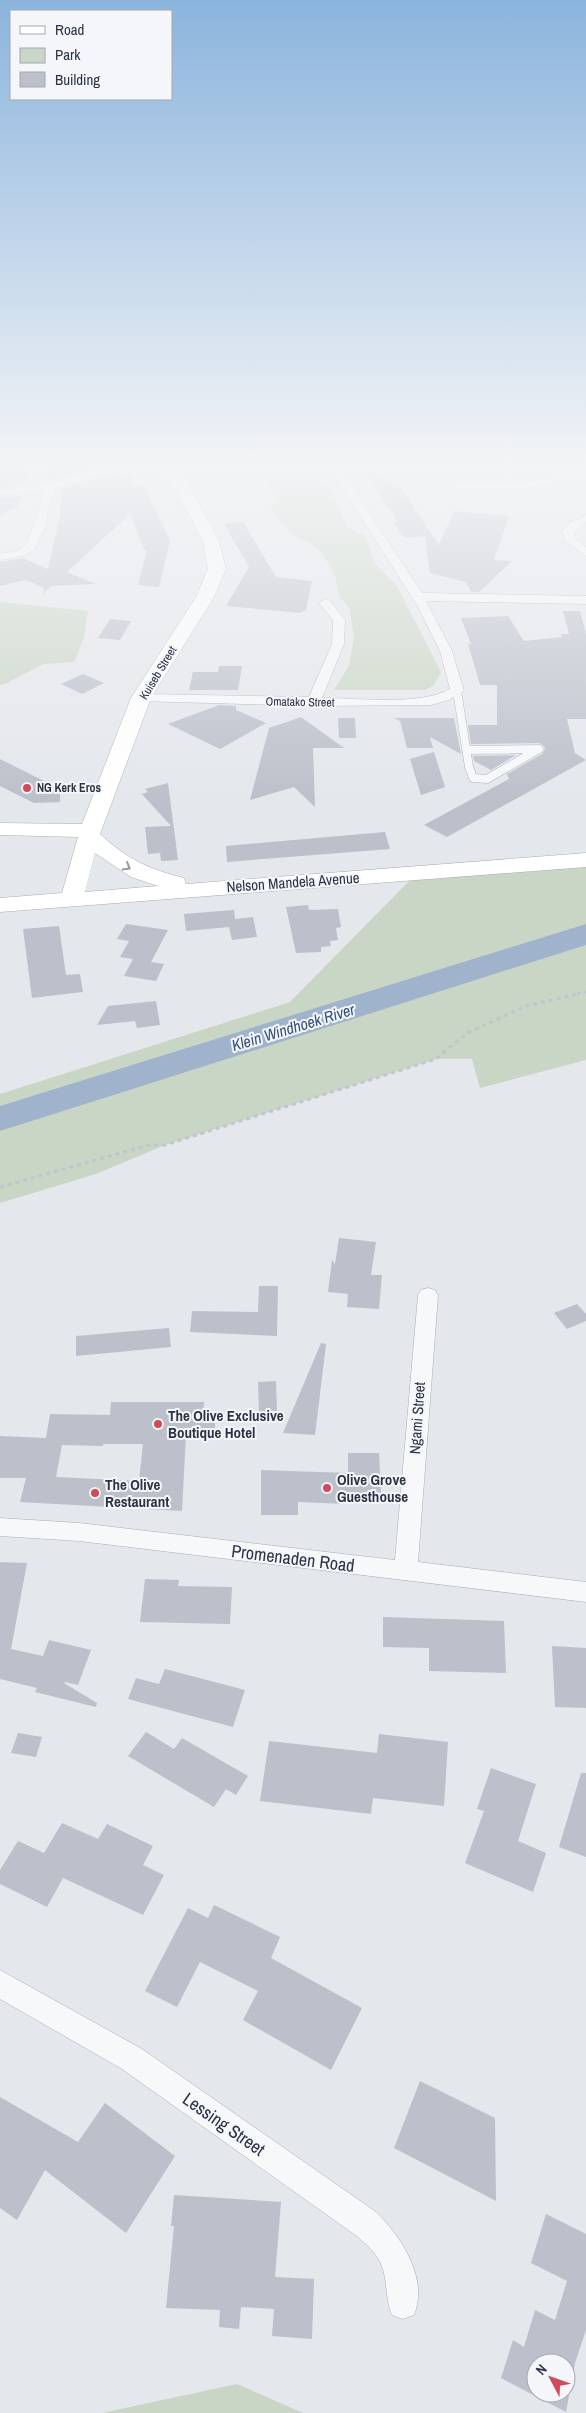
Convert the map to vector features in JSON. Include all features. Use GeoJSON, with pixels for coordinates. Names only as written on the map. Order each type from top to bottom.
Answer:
{"type":"FeatureCollection","features":[{"type":"Feature","properties":{"kind":"street","name":"Kuiseb Street"},"geometry":{"type":"LineString","coordinates":[[72,898],[89,834],[141,698],[205,597],[215,574]]}},
{"type":"Feature","properties":{"kind":"street"},"geometry":{"type":"LineString","coordinates":[[403,574],[418,596],[445,648],[457,691]]}},
{"type":"Feature","properties":{"kind":"street"},"geometry":{"type":"LineString","coordinates":[[418,596],[586,600]]}},
{"type":"Feature","properties":{"kind":"street"},"geometry":{"type":"LineString","coordinates":[[314,702],[338,644],[339,620],[325,603]]}},
{"type":"Feature","properties":{"kind":"street","name":"Omatako Street"},"geometry":{"type":"LineString","coordinates":[[141,698],[425,703],[446,698],[457,691]]}},
{"type":"Feature","properties":{"kind":"street"},"geometry":{"type":"LineString","coordinates":[[0,829],[89,834],[122,864],[138,873],[156,880],[209,888]]}},
{"type":"Feature","properties":{"kind":"street","name":"Nelson Mandela Avenue"},"geometry":{"type":"LineString","coordinates":[[0,906],[72,898],[586,860]]}},
{"type":"Feature","properties":{"kind":"street","name":"Ngami Street"},"geometry":{"type":"LineString","coordinates":[[406,1571],[419,1387],[428,1295]]}},
{"type":"Feature","properties":{"kind":"street","name":"Promenaden Road"},"geometry":{"type":"LineString","coordinates":[[0,1528],[79,1532],[586,1592]]}},
{"type":"Feature","properties":{"kind":"street","name":"Lessing Street"},"geometry":{"type":"LineString","coordinates":[[0,1984],[132,2059],[364,2223],[385,2241],[398,2263],[403,2304]]}},
{"type":"Feature","properties":{"kind":"lane"},"geometry":{"type":"LineString","coordinates":[[457,691],[466,750],[472,778],[487,779],[540,749],[466,750]]}},
{"type":"Feature","properties":{"kind":"path"},"geometry":{"type":"LineString","coordinates":[[0,1187],[149,1145],[165,1145],[436,1059],[467,1033],[526,1006],[586,992]]}},
{"type":"Feature","properties":{"kind":"green space"},"geometry":{"type":"Polygon","coordinates":[[[333,574],[385,574],[397,586],[441,672],[434,685],[425,690],[334,690],[349,666],[354,637],[349,607],[339,596],[333,574]]]}},
{"type":"Feature","properties":{"kind":"green space"},"geometry":{"type":"Polygon","coordinates":[[[0,602],[88,611],[84,638],[74,662],[43,664],[0,685],[0,602]]]}},
{"type":"Feature","properties":{"kind":"green space"},"geometry":{"type":"Polygon","coordinates":[[[586,860],[586,1060],[480,1088],[472,1059],[436,1059],[165,1145],[96,1174],[0,1203],[0,1094],[290,1002],[416,874],[586,860]]]}},
{"type":"Feature","properties":{"kind":"green space"},"geometry":{"type":"Polygon","coordinates":[[[237,2384],[303,2413],[102,2413],[237,2384]]]}},
{"type":"Feature","properties":{"kind":"building"},"geometry":{"type":"Polygon","coordinates":[[[0,574],[71,574],[96,584],[51,586],[43,594],[44,588],[26,580],[0,586],[0,574]]]}},
{"type":"Feature","properties":{"kind":"building"},"geometry":{"type":"Polygon","coordinates":[[[141,574],[162,574],[159,587],[138,585],[141,574]]]}},
{"type":"Feature","properties":{"kind":"building"},"geometry":{"type":"Polygon","coordinates":[[[245,574],[274,574],[276,577],[312,581],[306,610],[300,613],[226,606],[245,574]]]}},
{"type":"Feature","properties":{"kind":"building"},"geometry":{"type":"Polygon","coordinates":[[[432,574],[499,574],[479,592],[471,592],[466,582],[432,574]]]}},
{"type":"Feature","properties":{"kind":"building"},"geometry":{"type":"Polygon","coordinates":[[[563,611],[580,611],[586,634],[586,719],[567,719],[575,753],[586,760],[447,837],[424,825],[509,779],[507,774],[542,754],[545,749],[539,743],[471,744],[468,725],[497,725],[497,685],[480,685],[468,644],[471,644],[461,618],[508,616],[524,641],[562,637],[561,634],[569,634],[563,611]]]}},
{"type":"Feature","properties":{"kind":"building"},"geometry":{"type":"Polygon","coordinates":[[[110,619],[131,621],[120,640],[98,638],[110,619]]]}},
{"type":"Feature","properties":{"kind":"building"},"geometry":{"type":"Polygon","coordinates":[[[219,666],[242,666],[238,690],[189,690],[193,672],[218,672],[219,666]]]}},
{"type":"Feature","properties":{"kind":"building"},"geometry":{"type":"Polygon","coordinates":[[[83,674],[104,683],[82,694],[61,684],[83,674]]]}},
{"type":"Feature","properties":{"kind":"building"},"geometry":{"type":"Polygon","coordinates":[[[219,705],[236,706],[236,710],[266,723],[220,749],[168,724],[219,705]]]}},
{"type":"Feature","properties":{"kind":"building"},"geometry":{"type":"Polygon","coordinates":[[[301,717],[344,748],[313,748],[315,807],[294,787],[250,800],[269,728],[301,717]]]}},
{"type":"Feature","properties":{"kind":"building"},"geometry":{"type":"Polygon","coordinates":[[[338,718],[355,718],[356,738],[339,738],[338,718]]]}},
{"type":"Feature","properties":{"kind":"building"},"geometry":{"type":"Polygon","coordinates":[[[394,718],[454,718],[461,754],[430,737],[433,748],[407,748],[400,721],[394,718]]]}},
{"type":"Feature","properties":{"kind":"building"},"geometry":{"type":"Polygon","coordinates":[[[434,752],[445,787],[421,795],[410,759],[434,752]]]}},
{"type":"Feature","properties":{"kind":"building"},"geometry":{"type":"Polygon","coordinates":[[[516,755],[491,770],[474,761],[473,756],[516,755]]]}},
{"type":"Feature","properties":{"kind":"building"},"geometry":{"type":"Polygon","coordinates":[[[0,759],[60,789],[60,802],[34,803],[0,786],[0,759]]]}},
{"type":"Feature","properties":{"kind":"building"},"geometry":{"type":"Polygon","coordinates":[[[168,783],[178,860],[161,861],[160,853],[148,854],[145,827],[171,826],[142,794],[148,792],[145,789],[168,783]]]}},
{"type":"Feature","properties":{"kind":"building"},"geometry":{"type":"Polygon","coordinates":[[[385,832],[390,849],[227,862],[226,846],[385,832]]]}},
{"type":"Feature","properties":{"kind":"building"},"geometry":{"type":"Polygon","coordinates":[[[308,905],[309,910],[338,909],[341,927],[336,928],[338,940],[330,941],[331,946],[321,947],[321,952],[296,953],[286,907],[308,905]]]}},
{"type":"Feature","properties":{"kind":"building"},"geometry":{"type":"Polygon","coordinates":[[[234,910],[235,919],[253,917],[257,937],[232,940],[229,927],[186,931],[184,914],[234,910]]]}},
{"type":"Feature","properties":{"kind":"building"},"geometry":{"type":"Polygon","coordinates":[[[126,924],[168,930],[151,962],[164,964],[156,981],[124,976],[133,959],[120,957],[129,941],[117,939],[126,924]]]}},
{"type":"Feature","properties":{"kind":"building"},"geometry":{"type":"Polygon","coordinates":[[[59,926],[66,975],[80,974],[83,992],[32,998],[23,929],[59,926]]]}},
{"type":"Feature","properties":{"kind":"building"},"geometry":{"type":"Polygon","coordinates":[[[156,1001],[160,1025],[137,1028],[135,1021],[97,1025],[108,1006],[156,1001]]]}},
{"type":"Feature","properties":{"kind":"building"},"geometry":{"type":"Polygon","coordinates":[[[339,1238],[376,1242],[371,1275],[382,1275],[379,1309],[347,1307],[348,1294],[328,1292],[332,1260],[335,1264],[339,1238]]]}},
{"type":"Feature","properties":{"kind":"building"},"geometry":{"type":"Polygon","coordinates":[[[259,1286],[278,1286],[277,1336],[190,1332],[192,1311],[258,1312],[259,1286]]]}},
{"type":"Feature","properties":{"kind":"building"},"geometry":{"type":"Polygon","coordinates":[[[577,1304],[586,1314],[586,1321],[567,1329],[554,1313],[577,1304]]]}},
{"type":"Feature","properties":{"kind":"building"},"geometry":{"type":"Polygon","coordinates":[[[169,1328],[171,1347],[76,1356],[76,1336],[169,1328]]]}},
{"type":"Feature","properties":{"kind":"building"},"geometry":{"type":"Polygon","coordinates":[[[321,1343],[326,1344],[315,1435],[283,1433],[321,1343]]]}},
{"type":"Feature","properties":{"kind":"building"},"geometry":{"type":"Polygon","coordinates":[[[276,1381],[277,1411],[259,1412],[258,1382],[276,1381]]]}},
{"type":"Feature","properties":{"kind":"building"},"geometry":{"type":"Polygon","coordinates":[[[111,1402],[204,1402],[203,1417],[215,1417],[215,1435],[186,1435],[182,1511],[20,1502],[26,1478],[0,1478],[0,1436],[46,1438],[50,1414],[110,1415],[111,1402]],[[103,1444],[103,1446],[62,1445],[56,1477],[139,1481],[143,1444],[103,1444]]]}},
{"type":"Feature","properties":{"kind":"building"},"geometry":{"type":"Polygon","coordinates":[[[348,1453],[379,1453],[381,1493],[347,1494],[347,1504],[298,1502],[298,1515],[261,1515],[261,1470],[348,1473],[348,1453]]]}},
{"type":"Feature","properties":{"kind":"building"},"geometry":{"type":"Polygon","coordinates":[[[0,1562],[27,1563],[11,1649],[43,1656],[49,1640],[91,1650],[78,1685],[64,1683],[97,1703],[96,1707],[35,1692],[37,1688],[0,1679],[0,1562]]]}},
{"type":"Feature","properties":{"kind":"building"},"geometry":{"type":"Polygon","coordinates":[[[145,1579],[179,1580],[178,1586],[232,1587],[230,1624],[140,1622],[145,1579]]]}},
{"type":"Feature","properties":{"kind":"building"},"geometry":{"type":"Polygon","coordinates":[[[383,1617],[504,1621],[506,1673],[429,1671],[429,1648],[383,1647],[383,1617]]]}},
{"type":"Feature","properties":{"kind":"building"},"geometry":{"type":"Polygon","coordinates":[[[552,1646],[586,1648],[586,1708],[555,1707],[552,1646]]]}},
{"type":"Feature","properties":{"kind":"building"},"geometry":{"type":"Polygon","coordinates":[[[165,1669],[245,1690],[233,1727],[128,1699],[136,1678],[159,1684],[165,1669]]]}},
{"type":"Feature","properties":{"kind":"building"},"geometry":{"type":"Polygon","coordinates":[[[146,1732],[174,1749],[182,1738],[248,1776],[236,1795],[226,1789],[214,1807],[128,1756],[146,1732]]]}},
{"type":"Feature","properties":{"kind":"building"},"geometry":{"type":"Polygon","coordinates":[[[18,1733],[42,1737],[36,1757],[11,1753],[18,1733]]]}},
{"type":"Feature","properties":{"kind":"building"},"geometry":{"type":"Polygon","coordinates":[[[379,1734],[448,1742],[444,1806],[373,1798],[371,1814],[260,1801],[269,1741],[377,1753],[379,1734]]]}},
{"type":"Feature","properties":{"kind":"building"},"geometry":{"type":"Polygon","coordinates":[[[491,1768],[536,1784],[518,1841],[546,1853],[533,1892],[465,1863],[484,1811],[477,1809],[491,1768]]]}},
{"type":"Feature","properties":{"kind":"building"},"geometry":{"type":"Polygon","coordinates":[[[581,1773],[586,1773],[586,1857],[559,1847],[581,1773]]]}},
{"type":"Feature","properties":{"kind":"building"},"geometry":{"type":"Polygon","coordinates":[[[62,1823],[98,1839],[107,1824],[153,1846],[143,1865],[164,1875],[143,1915],[63,1878],[47,1907],[0,1884],[0,1870],[18,1841],[44,1853],[62,1823]]]}},
{"type":"Feature","properties":{"kind":"building"},"geometry":{"type":"Polygon","coordinates":[[[214,1905],[280,1937],[271,1958],[362,2008],[331,2070],[243,2020],[258,1991],[200,1962],[177,2007],[145,1991],[188,1908],[208,1918],[214,1905]]]}},
{"type":"Feature","properties":{"kind":"building"},"geometry":{"type":"Polygon","coordinates":[[[420,2081],[495,2118],[496,2201],[394,2148],[420,2081]]]}},
{"type":"Feature","properties":{"kind":"building"},"geometry":{"type":"Polygon","coordinates":[[[0,2097],[78,2142],[105,2103],[175,2156],[126,2233],[45,2170],[17,2220],[0,2208],[0,2097]]]}},
{"type":"Feature","properties":{"kind":"building"},"geometry":{"type":"Polygon","coordinates":[[[174,2195],[281,2202],[275,2277],[314,2279],[312,2339],[272,2336],[274,2309],[241,2307],[239,2329],[219,2327],[220,2310],[166,2308],[174,2226],[171,2226],[174,2195]]]}},
{"type":"Feature","properties":{"kind":"building"},"geometry":{"type":"Polygon","coordinates":[[[546,2214],[586,2234],[586,2330],[576,2360],[576,2353],[526,2353],[526,2391],[501,2378],[513,2340],[524,2347],[535,2310],[555,2320],[567,2281],[531,2263],[546,2214]]]}},
{"type":"Feature","properties":{"kind":"building"},"geometry":{"type":"Polygon","coordinates":[[[549,2403],[568,2403],[566,2412],[549,2403]]]}},
{"type":"Feature","properties":{"kind":"waterway","name":"Klein Windhoek River"},"geometry":{"type":"LineString","coordinates":[[0,1119],[586,934]]}},
{"type":"Feature","properties":{"kind":"place","name":"NG Kerk Eros"},"geometry":{"type":"Point","coordinates":[27,788]}},
{"type":"Feature","properties":{"kind":"place","name":"The Olive Exclusive Boutique Hotel"},"geometry":{"type":"Point","coordinates":[158,1424]}},
{"type":"Feature","properties":{"kind":"place","name":"Olive Grove Guesthouse"},"geometry":{"type":"Point","coordinates":[327,1488]}},
{"type":"Feature","properties":{"kind":"place","name":"The Olive Restaurant"},"geometry":{"type":"Point","coordinates":[95,1493]}}]}
